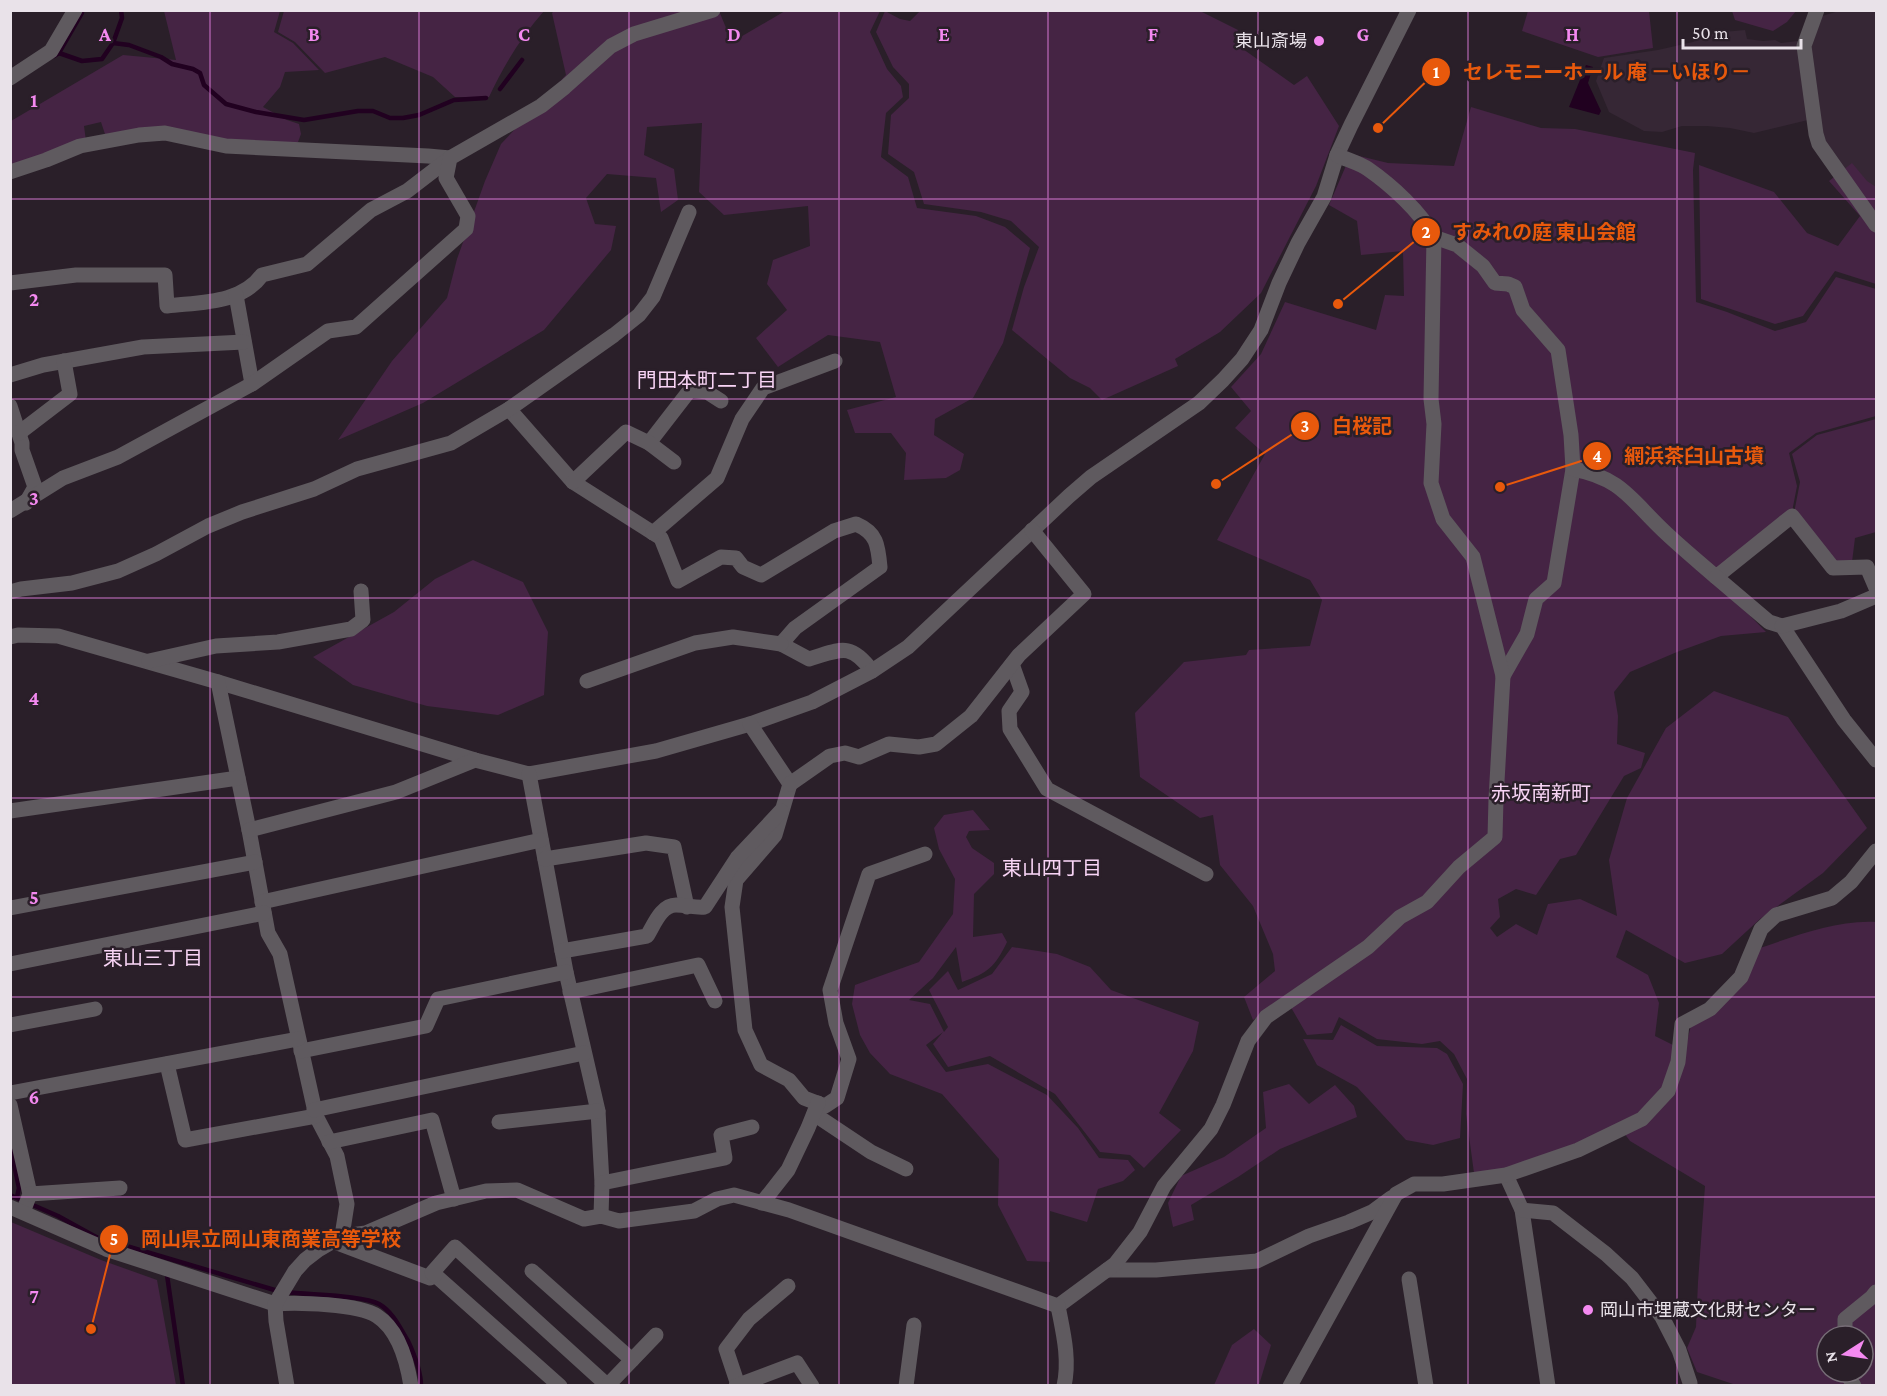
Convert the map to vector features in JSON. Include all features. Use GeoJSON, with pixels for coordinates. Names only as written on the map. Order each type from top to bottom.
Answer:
{"type":"FeatureCollection","features":[{"type":"Feature","properties":{"kind":"street"},"geometry":{"type":"LineString","coordinates":[[10,78],[51,51],[75,10]]}},
{"type":"Feature","properties":{"kind":"street"},"geometry":{"type":"LineString","coordinates":[[10,284],[76,275],[165,275],[167,306],[236,296],[256,283],[262,275],[308,264],[371,210],[407,191],[450,158],[541,106],[611,46],[634,34],[713,10]]}},
{"type":"Feature","properties":{"kind":"street"},"geometry":{"type":"LineString","coordinates":[[10,637],[18,635],[58,636],[529,774],[656,751],[750,724],[812,702],[872,671],[908,647],[1091,477],[1199,403],[1242,359],[1261,330],[1298,243],[1324,197],[1337,155],[1409,10]]}},
{"type":"Feature","properties":{"kind":"street"},"geometry":{"type":"LineString","coordinates":[[1817,10],[1804,46],[1816,134],[1819,144],[1876,225]]}},
{"type":"Feature","properties":{"kind":"street"},"geometry":{"type":"LineString","coordinates":[[10,172],[80,146],[139,135],[165,133],[226,146],[450,158]]}},
{"type":"Feature","properties":{"kind":"street"},"geometry":{"type":"LineString","coordinates":[[1058,1306],[1115,1264],[1140,1232],[1164,1186],[1210,1129],[1223,1105],[1248,1041],[1266,1017],[1368,947],[1400,917],[1426,902],[1459,867],[1496,837],[1503,676],[1473,557],[1443,519],[1431,483],[1434,424],[1431,399],[1434,237],[1426,222],[1404,199],[1367,169],[1337,155]]}},
{"type":"Feature","properties":{"kind":"street"},"geometry":{"type":"LineString","coordinates":[[10,511],[63,478],[118,457],[252,384],[328,331],[356,327],[466,229],[468,216],[446,178],[450,158]]}},
{"type":"Feature","properties":{"kind":"street"},"geometry":{"type":"LineString","coordinates":[[10,592],[72,583],[118,571],[208,526],[242,512],[314,489],[357,469],[451,443],[508,409],[615,335],[639,315],[653,297],[689,212]]}},
{"type":"Feature","properties":{"kind":"street"},"geometry":{"type":"LineString","coordinates":[[1434,237],[1457,245],[1483,266],[1495,283],[1515,287],[1523,310],[1558,350],[1571,435],[1573,469],[1554,583],[1536,599],[1527,634],[1503,676]]}},
{"type":"Feature","properties":{"kind":"street"},"geometry":{"type":"LineString","coordinates":[[236,296],[252,384]]}},
{"type":"Feature","properties":{"kind":"street"},"geometry":{"type":"LineString","coordinates":[[10,375],[43,365],[143,347],[244,342]]}},
{"type":"Feature","properties":{"kind":"street"},"geometry":{"type":"LineString","coordinates":[[19,433],[70,394],[64,361]]}},
{"type":"Feature","properties":{"kind":"street"},"geometry":{"type":"LineString","coordinates":[[653,533],[717,478],[742,418],[763,388],[835,361]]}},
{"type":"Feature","properties":{"kind":"street"},"geometry":{"type":"LineString","coordinates":[[649,443],[690,390],[707,392],[722,401]]}},
{"type":"Feature","properties":{"kind":"street"},"geometry":{"type":"LineString","coordinates":[[10,405],[35,487],[26,502]]}},
{"type":"Feature","properties":{"kind":"street"},"geometry":{"type":"LineString","coordinates":[[508,409],[573,482],[661,538],[678,581],[721,557],[736,558],[743,567],[761,575],[834,531],[856,524],[869,530],[878,547],[880,567],[795,628],[781,644]]}},
{"type":"Feature","properties":{"kind":"street"},"geometry":{"type":"LineString","coordinates":[[573,482],[626,432],[649,443],[674,462]]}},
{"type":"Feature","properties":{"kind":"street"},"geometry":{"type":"LineString","coordinates":[[1573,469],[1592,472],[1622,489],[1666,534],[1768,622],[1782,626],[1841,611],[1876,596]]}},
{"type":"Feature","properties":{"kind":"street"},"geometry":{"type":"LineString","coordinates":[[1716,577],[1792,516],[1833,568],[1867,567],[1876,588]]}},
{"type":"Feature","properties":{"kind":"street"},"geometry":{"type":"LineString","coordinates":[[906,1168],[871,1152],[804,1098],[789,1080],[761,1065],[745,1030],[732,907],[736,880],[775,835],[790,784],[830,756],[845,753],[859,757],[889,744],[919,747],[936,744],[971,716],[1019,655],[1084,594],[1032,530]]}},
{"type":"Feature","properties":{"kind":"street"},"geometry":{"type":"LineString","coordinates":[[147,662],[216,646],[278,642],[351,629],[363,620],[361,591]]}},
{"type":"Feature","properties":{"kind":"street"},"geometry":{"type":"LineString","coordinates":[[1782,626],[1844,720],[1876,760]]}},
{"type":"Feature","properties":{"kind":"street"},"geometry":{"type":"LineString","coordinates":[[587,681],[695,644],[733,637],[781,644],[809,659],[843,649],[861,657],[872,671]]}},
{"type":"Feature","properties":{"kind":"street"},"geometry":{"type":"LineString","coordinates":[[1012,664],[1022,692],[1009,711],[1010,729],[1047,789],[1206,874]]}},
{"type":"Feature","properties":{"kind":"street"},"geometry":{"type":"LineString","coordinates":[[218,682],[268,933],[280,954],[315,1113],[337,1156],[347,1204],[337,1239]]}},
{"type":"Feature","properties":{"kind":"street"},"geometry":{"type":"LineString","coordinates":[[750,724],[790,784]]}},
{"type":"Feature","properties":{"kind":"street"},"geometry":{"type":"LineString","coordinates":[[249,830],[396,792],[475,760]]}},
{"type":"Feature","properties":{"kind":"street"},"geometry":{"type":"LineString","coordinates":[[529,774],[570,992],[598,1111],[602,1183],[601,1216]]}},
{"type":"Feature","properties":{"kind":"street"},"geometry":{"type":"LineString","coordinates":[[10,811],[238,778]]}},
{"type":"Feature","properties":{"kind":"street"},"geometry":{"type":"LineString","coordinates":[[562,951],[647,936],[664,909],[674,905],[705,907],[736,858],[783,809]]}},
{"type":"Feature","properties":{"kind":"street"},"geometry":{"type":"LineString","coordinates":[[10,964],[263,907],[541,840]]}},
{"type":"Feature","properties":{"kind":"street"},"geometry":{"type":"LineString","coordinates":[[545,859],[646,843],[674,847],[687,907]]}},
{"type":"Feature","properties":{"kind":"street"},"geometry":{"type":"LineString","coordinates":[[1107,1270],[1156,1270],[1257,1261],[1309,1236],[1372,1212],[1414,1184],[1443,1184],[1506,1175],[1578,1150],[1642,1119],[1668,1091],[1678,1062],[1682,1024],[1710,1009],[1741,977],[1761,929],[1776,915],[1832,898],[1851,882],[1876,850]]}},
{"type":"Feature","properties":{"kind":"street"},"geometry":{"type":"LineString","coordinates":[[816,1108],[825,1106],[837,1098],[849,1059],[836,1023],[830,990],[869,874],[925,854]]}},
{"type":"Feature","properties":{"kind":"street"},"geometry":{"type":"LineString","coordinates":[[10,908],[255,862]]}},
{"type":"Feature","properties":{"kind":"street"},"geometry":{"type":"LineString","coordinates":[[570,992],[698,965],[715,1001]]}},
{"type":"Feature","properties":{"kind":"street"},"geometry":{"type":"LineString","coordinates":[[10,1093],[166,1064],[426,1026],[438,999],[566,972]]}},
{"type":"Feature","properties":{"kind":"street"},"geometry":{"type":"LineString","coordinates":[[10,1025],[95,1009]]}},
{"type":"Feature","properties":{"kind":"street"},"geometry":{"type":"LineString","coordinates":[[166,1064],[185,1140],[584,1053]]}},
{"type":"Feature","properties":{"kind":"street"},"geometry":{"type":"LineString","coordinates":[[10,1106],[23,1204]]}},
{"type":"Feature","properties":{"kind":"street"},"geometry":{"type":"LineString","coordinates":[[762,1203],[788,1170],[816,1108]]}},
{"type":"Feature","properties":{"kind":"street"},"geometry":{"type":"LineString","coordinates":[[499,1122],[598,1111]]}},
{"type":"Feature","properties":{"kind":"street"},"geometry":{"type":"LineString","coordinates":[[329,1142],[432,1120],[453,1199]]}},
{"type":"Feature","properties":{"kind":"street"},"geometry":{"type":"LineString","coordinates":[[602,1183],[725,1158],[721,1135],[752,1127]]}},
{"type":"Feature","properties":{"kind":"street"},"geometry":{"type":"LineString","coordinates":[[1506,1175],[1522,1210],[1548,1386]]}},
{"type":"Feature","properties":{"kind":"street"},"geometry":{"type":"LineString","coordinates":[[23,1204],[120,1188]]}},
{"type":"Feature","properties":{"kind":"street"},"geometry":{"type":"LineString","coordinates":[[287,1386],[276,1321],[277,1301],[305,1260],[337,1239],[366,1233],[436,1203],[486,1191],[518,1190],[584,1219],[601,1216],[619,1221],[694,1210],[717,1199],[734,1195],[789,1210],[1058,1306]]}},
{"type":"Feature","properties":{"kind":"street"},"geometry":{"type":"LineString","coordinates":[[1290,1386],[1396,1194]]}},
{"type":"Feature","properties":{"kind":"street"},"geometry":{"type":"LineString","coordinates":[[23,1204],[106,1249],[277,1301],[359,1309],[377,1316],[393,1332],[405,1358],[411,1386]]}},
{"type":"Feature","properties":{"kind":"street"},"geometry":{"type":"LineString","coordinates":[[1522,1210],[1553,1213],[1606,1254],[1632,1278],[1662,1317],[1675,1341],[1690,1386]]}},
{"type":"Feature","properties":{"kind":"street"},"geometry":{"type":"LineString","coordinates":[[337,1239],[430,1278],[435,1275]]}},
{"type":"Feature","properties":{"kind":"street"},"geometry":{"type":"LineString","coordinates":[[560,1386],[432,1273],[455,1247],[608,1385],[656,1335]]}},
{"type":"Feature","properties":{"kind":"street"},"geometry":{"type":"LineString","coordinates":[[532,1271],[632,1360]]}},
{"type":"Feature","properties":{"kind":"street"},"geometry":{"type":"LineString","coordinates":[[1408,1279],[1426,1386]]}},
{"type":"Feature","properties":{"kind":"street"},"geometry":{"type":"LineString","coordinates":[[788,1286],[749,1319],[726,1349],[737,1385],[796,1363],[812,1386]]}},
{"type":"Feature","properties":{"kind":"street"},"geometry":{"type":"LineString","coordinates":[[1845,1324],[1845,1319],[1876,1292]]}},
{"type":"Feature","properties":{"kind":"street"},"geometry":{"type":"LineString","coordinates":[[1058,1306],[1067,1371],[1064,1386]]}},
{"type":"Feature","properties":{"kind":"street"},"geometry":{"type":"LineString","coordinates":[[906,1386],[914,1325]]}},
{"type":"Feature","properties":{"kind":"shaded area"},"geometry":{"type":"Polygon","coordinates":[[[284,10],[544,11],[514,52],[489,97],[455,97],[433,77],[385,57],[325,73],[295,42],[278,32],[284,10]]]}},
{"type":"Feature","properties":{"kind":"shaded area"},"geometry":{"type":"Polygon","coordinates":[[[921,10],[1200,11],[1238,30],[1233,42],[1294,85],[1307,76],[1339,126],[1316,186],[1261,293],[1220,332],[1175,359],[1178,366],[1102,400],[1090,388],[1070,378],[1012,330],[1024,287],[1039,247],[1011,221],[981,212],[924,204],[914,172],[888,154],[891,115],[909,98],[909,84],[893,67],[876,32],[885,11],[900,19],[910,21],[921,10]]]}},
{"type":"Feature","properties":{"kind":"shaded area"},"geometry":{"type":"Polygon","coordinates":[[[164,11],[280,11],[274,32],[293,43],[319,70],[285,72],[280,87],[263,107],[299,124],[301,134],[298,142],[289,146],[106,137],[101,122],[84,126],[86,141],[11,165],[11,121],[123,55],[176,60],[164,11]]]}},
{"type":"Feature","properties":{"kind":"shaded area"},"geometry":{"type":"Polygon","coordinates":[[[554,11],[719,11],[732,42],[785,11],[880,11],[870,32],[887,69],[901,86],[903,97],[886,113],[881,157],[908,177],[917,208],[976,216],[1005,227],[1030,248],[1003,343],[973,398],[935,419],[934,435],[964,454],[960,470],[946,478],[904,480],[906,453],[891,433],[855,433],[847,410],[896,397],[880,342],[828,335],[778,367],[756,338],[787,310],[767,284],[773,260],[810,246],[808,206],[724,215],[699,192],[702,123],[647,127],[644,155],[674,169],[678,200],[661,212],[656,178],[607,174],[586,198],[595,224],[616,226],[611,250],[544,330],[423,403],[338,440],[392,361],[447,298],[457,259],[501,144],[566,75],[552,13],[554,11]]]}},
{"type":"Feature","properties":{"kind":"shaded area"},"geometry":{"type":"Polygon","coordinates":[[[1528,11],[1649,11],[1653,48],[1598,57],[1522,31],[1528,11]]]}},
{"type":"Feature","properties":{"kind":"shaded area"},"geometry":{"type":"Polygon","coordinates":[[[1732,11],[1796,11],[1787,22],[1773,31],[1735,20],[1732,11]]]}},
{"type":"Feature","properties":{"kind":"shaded area"},"geometry":{"type":"Polygon","coordinates":[[[1839,11],[1876,11],[1876,213],[1822,138],[1810,51],[1822,16],[1839,11]]]}},
{"type":"Feature","properties":{"kind":"shaded area"},"geometry":{"type":"Polygon","coordinates":[[[1745,30],[1747,39],[1775,40],[1781,43],[1798,41],[1808,120],[1754,133],[1707,126],[1682,126],[1662,132],[1644,131],[1609,112],[1596,81],[1604,58],[1693,42],[1712,33],[1745,30]]]}},
{"type":"Feature","properties":{"kind":"shaded area"},"geometry":{"type":"Polygon","coordinates":[[[1586,65],[1593,67],[1588,83],[1601,111],[1599,115],[1569,107],[1586,65]]]}},
{"type":"Feature","properties":{"kind":"shaded area"},"geometry":{"type":"Polygon","coordinates":[[[1471,107],[1541,128],[1575,129],[1695,153],[1693,170],[1696,302],[1775,331],[1806,322],[1836,277],[1876,289],[1876,416],[1816,433],[1789,453],[1797,486],[1792,512],[1713,578],[1766,632],[1721,636],[1630,672],[1614,692],[1618,716],[1617,744],[1645,753],[1641,768],[1624,776],[1576,855],[1560,859],[1536,895],[1516,889],[1498,899],[1500,917],[1490,928],[1497,937],[1516,924],[1537,935],[1548,904],[1580,899],[1617,916],[1609,860],[1627,798],[1666,728],[1714,691],[1788,717],[1867,828],[1823,873],[1760,919],[1722,954],[1685,963],[1626,930],[1616,957],[1648,975],[1659,1003],[1655,1036],[1685,1051],[1691,1025],[1716,1010],[1733,995],[1757,949],[1831,926],[1876,922],[1876,1385],[1736,1385],[1697,1372],[1687,1348],[1696,1327],[1705,1186],[1630,1141],[1618,1125],[1572,1146],[1512,1168],[1474,1173],[1466,1114],[1467,1079],[1454,1054],[1440,1041],[1422,1044],[1377,1039],[1339,1017],[1332,1033],[1307,1035],[1285,997],[1253,1020],[1244,997],[1275,971],[1273,954],[1253,906],[1220,865],[1213,815],[1200,818],[1140,777],[1135,713],[1184,662],[1246,655],[1249,650],[1310,646],[1322,600],[1310,580],[1217,540],[1265,454],[1235,428],[1251,411],[1231,387],[1261,354],[1285,302],[1376,330],[1385,295],[1404,296],[1403,251],[1361,255],[1357,221],[1329,205],[1351,154],[1388,163],[1454,166],[1471,107]]]}},
{"type":"Feature","properties":{"kind":"shaded area"},"geometry":{"type":"Polygon","coordinates":[[[1852,163],[1867,181],[1876,187],[1876,284],[1835,271],[1803,316],[1775,324],[1701,299],[1699,165],[1774,192],[1807,233],[1838,246],[1860,216],[1829,181],[1852,163]]]}},
{"type":"Feature","properties":{"kind":"shaded area"},"geometry":{"type":"Polygon","coordinates":[[[1876,419],[1876,532],[1855,538],[1852,562],[1836,565],[1794,513],[1800,482],[1792,454],[1817,435],[1876,419]]]}},
{"type":"Feature","properties":{"kind":"shaded area"},"geometry":{"type":"Polygon","coordinates":[[[473,560],[523,582],[548,632],[544,695],[498,715],[427,706],[353,685],[313,657],[394,612],[435,579],[473,560]]]}},
{"type":"Feature","properties":{"kind":"shaded area"},"geometry":{"type":"Polygon","coordinates":[[[973,810],[990,830],[969,831],[966,837],[972,848],[994,863],[994,874],[974,894],[973,937],[1002,933],[1007,942],[999,958],[990,968],[962,982],[956,947],[933,978],[909,1000],[930,1004],[944,1032],[948,1027],[929,990],[948,971],[958,990],[992,974],[1012,947],[1057,954],[1090,967],[1111,990],[1199,1022],[1193,1051],[1159,1113],[1181,1130],[1144,1168],[1130,1155],[1100,1152],[1055,1094],[990,1056],[948,1067],[933,1044],[943,1032],[926,1045],[946,1072],[988,1064],[1047,1095],[1078,1128],[1099,1158],[1128,1160],[1135,1170],[1123,1181],[1098,1189],[1087,1222],[1050,1211],[1050,1262],[1027,1261],[998,1205],[999,1159],[942,1094],[890,1074],[870,1053],[860,1035],[852,1004],[855,985],[919,962],[953,914],[955,879],[939,849],[934,828],[944,815],[973,810]]]}},
{"type":"Feature","properties":{"kind":"shaded area"},"geometry":{"type":"Polygon","coordinates":[[[1341,1025],[1377,1046],[1437,1048],[1447,1054],[1463,1084],[1460,1138],[1433,1145],[1406,1140],[1357,1087],[1317,1065],[1303,1039],[1333,1040],[1341,1025]]]}},
{"type":"Feature","properties":{"kind":"shaded area"},"geometry":{"type":"Polygon","coordinates":[[[1289,1084],[1309,1104],[1335,1085],[1354,1106],[1357,1117],[1280,1149],[1191,1205],[1194,1220],[1173,1227],[1168,1203],[1181,1176],[1224,1157],[1266,1128],[1263,1092],[1289,1084]]]}},
{"type":"Feature","properties":{"kind":"shaded area"},"geometry":{"type":"Polygon","coordinates":[[[11,1222],[101,1260],[157,1280],[176,1385],[11,1385],[11,1222]]]}},
{"type":"Feature","properties":{"kind":"shaded area"},"geometry":{"type":"Polygon","coordinates":[[[1254,1329],[1271,1345],[1259,1385],[1214,1385],[1232,1345],[1254,1329]]]}},
{"type":"Feature","properties":{"kind":"waterway"},"geometry":{"type":"LineString","coordinates":[[113,43],[122,18],[121,10]]}},
{"type":"Feature","properties":{"kind":"waterway"},"geometry":{"type":"LineString","coordinates":[[59,53],[82,13]]}},
{"type":"Feature","properties":{"kind":"waterway"},"geometry":{"type":"LineString","coordinates":[[54,56],[59,53],[82,61],[102,59],[113,43],[129,45],[161,57],[172,64],[200,73],[204,85],[226,104],[256,112],[304,120],[358,111],[373,111],[390,118],[403,118],[419,115],[454,100],[486,98]]}},
{"type":"Feature","properties":{"kind":"waterway"},"geometry":{"type":"LineString","coordinates":[[500,89],[522,60]]}},
{"type":"Feature","properties":{"kind":"waterway"},"geometry":{"type":"LineString","coordinates":[[10,1145],[19,1188],[17,1197]]}},
{"type":"Feature","properties":{"kind":"waterway"},"geometry":{"type":"LineString","coordinates":[[10,1195],[58,1216],[96,1237],[278,1291]]}},
{"type":"Feature","properties":{"kind":"waterway"},"geometry":{"type":"LineString","coordinates":[[167,1275],[183,1386]]}},
{"type":"Feature","properties":{"kind":"waterway"},"geometry":{"type":"LineString","coordinates":[[286,1292],[361,1299],[384,1307],[408,1341],[415,1357],[421,1386]]}},
{"type":"Feature","properties":{"kind":"place","name":"東山斎場"},"geometry":{"type":"Point","coordinates":[1319,41]}},
{"type":"Feature","properties":{"kind":"place","name":"セレモニーホール 庵 －いほり－"},"geometry":{"type":"Point","coordinates":[1378,128]}},
{"type":"Feature","properties":{"kind":"place","name":"すみれの庭 東山会館"},"geometry":{"type":"Point","coordinates":[1338,304]}},
{"type":"Feature","properties":{"kind":"place","name":"白桜記"},"geometry":{"type":"Point","coordinates":[1216,484]}},
{"type":"Feature","properties":{"kind":"place","name":"網浜茶臼山古墳"},"geometry":{"type":"Point","coordinates":[1500,487]}},
{"type":"Feature","properties":{"kind":"place","name":"岡山市埋蔵文化財センター"},"geometry":{"type":"Point","coordinates":[1588,1310]}},
{"type":"Feature","properties":{"kind":"place","name":"岡山県立岡山東商業高等学校"},"geometry":{"type":"Point","coordinates":[91,1329]}},
{"type":"Feature","properties":{"kind":"district","name":"門田本町二丁目"},"geometry":{"type":"Point","coordinates":[707,380]}},
{"type":"Feature","properties":{"kind":"district","name":"赤坂南新町"},"geometry":{"type":"Point","coordinates":[1541,793]}},
{"type":"Feature","properties":{"kind":"district","name":"東山四丁目"},"geometry":{"type":"Point","coordinates":[1052,868]}},
{"type":"Feature","properties":{"kind":"district","name":"東山三丁目"},"geometry":{"type":"Point","coordinates":[153,958]}}]}
